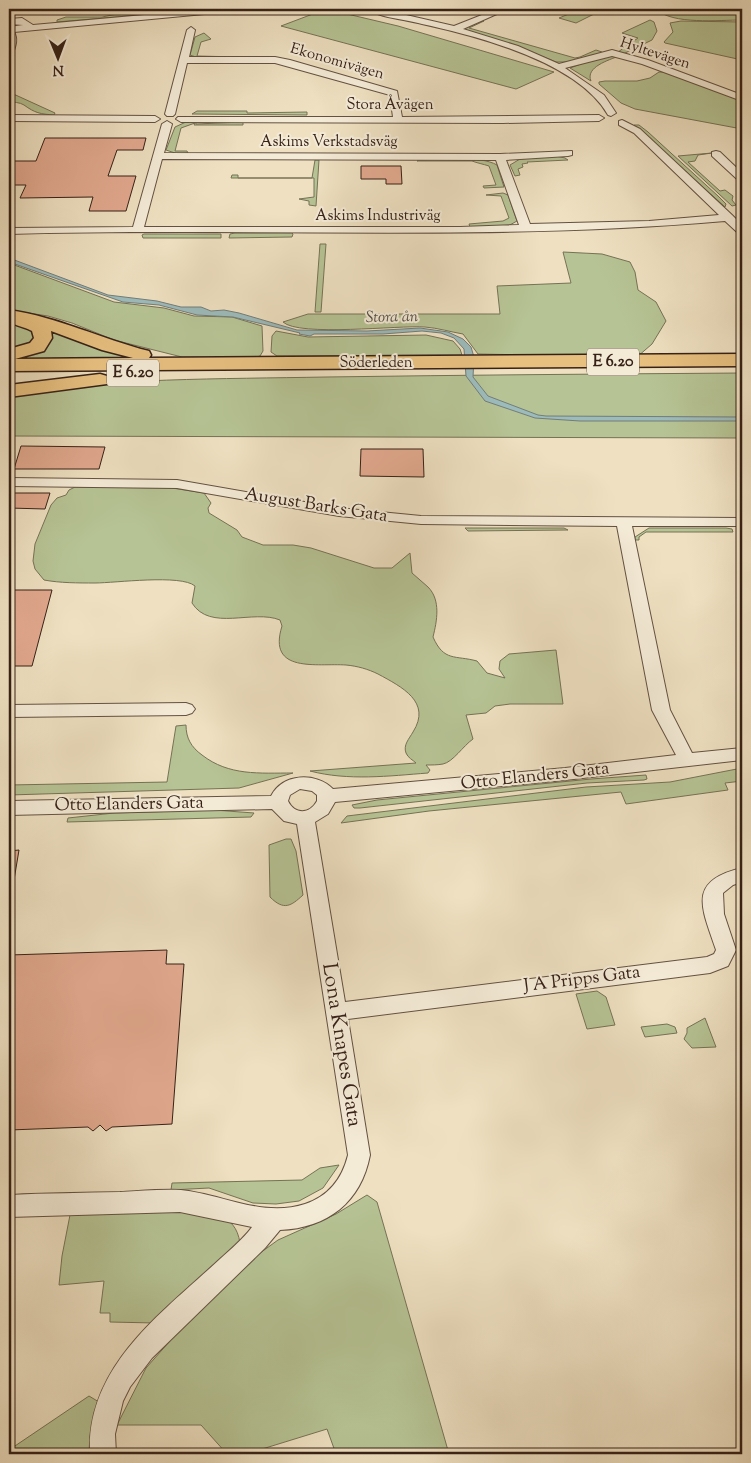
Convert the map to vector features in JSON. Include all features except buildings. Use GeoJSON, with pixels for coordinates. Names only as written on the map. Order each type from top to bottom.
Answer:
{"type":"FeatureCollection","features":[{"type":"Feature","properties":{"kind":"highway"},"geometry":{"type":"LineString","coordinates":[[9,315],[47,322],[106,346],[140,355],[232,368]]}},
{"type":"Feature","properties":{"kind":"highway"},"geometry":{"type":"LineString","coordinates":[[9,320],[34,324],[41,328],[44,335],[37,347],[9,355]]}},
{"type":"Feature","properties":{"kind":"highway","name":"Söderleden"},"geometry":{"type":"LineString","coordinates":[[484,366],[742,360]]}},
{"type":"Feature","properties":{"kind":"highway","name":"Söderleden"},"geometry":{"type":"LineString","coordinates":[[9,365],[232,368]]}},
{"type":"Feature","properties":{"kind":"highway","name":"Söderleden"},"geometry":{"type":"LineString","coordinates":[[9,373],[232,368],[461,366],[742,369]]}},
{"type":"Feature","properties":{"kind":"highway"},"geometry":{"type":"LineString","coordinates":[[9,391],[101,380],[232,368]]}},
{"type":"Feature","properties":{"kind":"street"},"geometry":{"type":"LineString","coordinates":[[9,22],[24,25],[61,24],[156,13],[236,9]]}},
{"type":"Feature","properties":{"kind":"street"},"geometry":{"type":"LineString","coordinates":[[370,9],[515,48],[559,67],[574,76],[608,104],[611,113]]}},
{"type":"Feature","properties":{"kind":"street"},"geometry":{"type":"LineString","coordinates":[[453,30],[504,9]]}},
{"type":"Feature","properties":{"kind":"street"},"geometry":{"type":"LineString","coordinates":[[9,18],[24,25]]}},
{"type":"Feature","properties":{"kind":"street"},"geometry":{"type":"LineString","coordinates":[[9,53],[12,45],[10,32],[24,25]]}},
{"type":"Feature","properties":{"kind":"street"},"geometry":{"type":"LineString","coordinates":[[138,230],[191,30]]}},
{"type":"Feature","properties":{"kind":"street","name":"Hyltevägen"},"geometry":{"type":"LineString","coordinates":[[559,67],[612,53],[646,62],[742,98]]}},
{"type":"Feature","properties":{"kind":"street","name":"Ekonomivägen"},"geometry":{"type":"LineString","coordinates":[[184,60],[275,60],[287,62],[394,93],[398,120]]}},
{"type":"Feature","properties":{"kind":"street"},"geometry":{"type":"LineString","coordinates":[[622,122],[626,120],[626,117],[611,113],[602,115],[599,118],[606,123],[622,122],[637,131],[742,231]]}},
{"type":"Feature","properties":{"kind":"street"},"geometry":{"type":"LineString","coordinates":[[9,118],[60,120]]}},
{"type":"Feature","properties":{"kind":"street","name":"Stora Åvägen"},"geometry":{"type":"LineString","coordinates":[[168,119],[178,122],[181,119],[398,120],[599,118]]}},
{"type":"Feature","properties":{"kind":"street"},"geometry":{"type":"LineString","coordinates":[[9,123],[60,120],[155,119],[157,122],[168,119]]}},
{"type":"Feature","properties":{"kind":"street","name":"Askims Verkstadsväg"},"geometry":{"type":"LineString","coordinates":[[158,156],[500,157],[568,153]]}},
{"type":"Feature","properties":{"kind":"street"},"geometry":{"type":"LineString","coordinates":[[716,154],[742,178]]}},
{"type":"Feature","properties":{"kind":"street"},"geometry":{"type":"LineString","coordinates":[[500,157],[526,228]]}},
{"type":"Feature","properties":{"kind":"street","name":"Askims Industriväg"},"geometry":{"type":"LineString","coordinates":[[9,230],[453,230],[656,223],[728,217]]}},
{"type":"Feature","properties":{"kind":"street","name":"August Barks Gata"},"geometry":{"type":"LineString","coordinates":[[9,482],[177,484],[340,512],[413,519],[742,522]]}},
{"type":"Feature","properties":{"kind":"street"},"geometry":{"type":"LineString","coordinates":[[624,522],[661,710],[686,760]]}},
{"type":"Feature","properties":{"kind":"street"},"geometry":{"type":"LineString","coordinates":[[9,711],[186,709]]}},
{"type":"Feature","properties":{"kind":"street","name":"Otto Elanders Gata"},"geometry":{"type":"LineString","coordinates":[[327,796],[555,775],[742,754]]}},
{"type":"Feature","properties":{"kind":"street"},"geometry":{"type":"LineString","coordinates":[[300,783],[317,786],[324,790],[327,796],[325,808],[320,813],[305,818],[287,814],[278,802],[284,789],[300,783]]}},
{"type":"Feature","properties":{"kind":"street","name":"Otto Elanders Gata"},"geometry":{"type":"LineString","coordinates":[[9,808],[278,802]]}},
{"type":"Feature","properties":{"kind":"street","name":"Lona Knapes Gata"},"geometry":{"type":"LineString","coordinates":[[9,1206],[180,1201],[200,1203],[252,1217],[273,1220],[300,1217],[330,1204],[347,1189],[357,1168],[358,1155],[305,818]]}},
{"type":"Feature","properties":{"kind":"street","name":"J A Pripps Gata"},"geometry":{"type":"LineString","coordinates":[[336,1012],[710,965],[721,960],[726,950],[711,898],[714,888],[722,881],[742,875]]}},
{"type":"Feature","properties":{"kind":"street"},"geometry":{"type":"LineString","coordinates":[[104,1454],[102,1434],[111,1398],[121,1378],[143,1350],[256,1240],[273,1220]]}},
{"type":"Feature","properties":{"kind":"green space"},"geometry":{"type":"Polygon","coordinates":[[[143,9],[148,10],[151,14],[57,22],[57,20],[66,17],[102,17],[143,9]]]}},
{"type":"Feature","properties":{"kind":"green space"},"geometry":{"type":"Polygon","coordinates":[[[326,9],[398,26],[554,72],[516,89],[281,26],[326,9]]]}},
{"type":"Feature","properties":{"kind":"green space"},"geometry":{"type":"Polygon","coordinates":[[[581,9],[604,9],[576,23],[559,18],[581,9]]]}},
{"type":"Feature","properties":{"kind":"green space"},"geometry":{"type":"Polygon","coordinates":[[[656,9],[742,9],[742,20],[684,20],[663,14],[656,9]]]}},
{"type":"Feature","properties":{"kind":"green space"},"geometry":{"type":"Polygon","coordinates":[[[650,20],[654,22],[657,31],[652,40],[623,54],[618,52],[638,38],[622,33],[650,20]]]}},
{"type":"Feature","properties":{"kind":"green space"},"geometry":{"type":"Polygon","coordinates":[[[484,21],[469,28],[575,58],[596,50],[602,52],[599,55],[570,62],[556,62],[519,47],[464,31],[464,28],[484,21]]]}},
{"type":"Feature","properties":{"kind":"green space"},"geometry":{"type":"Polygon","coordinates":[[[681,21],[742,22],[742,60],[665,43],[673,32],[670,23],[681,21]]]}},
{"type":"Feature","properties":{"kind":"green space"},"geometry":{"type":"Polygon","coordinates":[[[204,33],[211,39],[201,42],[197,56],[240,57],[196,57],[190,55],[195,37],[204,33]]]}},
{"type":"Feature","properties":{"kind":"green space"},"geometry":{"type":"Polygon","coordinates":[[[609,54],[619,56],[595,68],[591,72],[591,81],[570,68],[609,54]]]}},
{"type":"Feature","properties":{"kind":"green space"},"geometry":{"type":"Polygon","coordinates":[[[659,72],[667,72],[742,100],[742,129],[635,109],[621,103],[599,84],[599,82],[605,81],[637,81],[650,78],[659,72]]]}},
{"type":"Feature","properties":{"kind":"green space"},"geometry":{"type":"Polygon","coordinates":[[[9,92],[55,113],[54,115],[38,113],[22,104],[11,101],[9,100],[9,92]]]}},
{"type":"Feature","properties":{"kind":"green space"},"geometry":{"type":"Polygon","coordinates":[[[197,111],[247,111],[247,113],[307,112],[307,115],[192,114],[197,111]]]}},
{"type":"Feature","properties":{"kind":"green space"},"geometry":{"type":"Polygon","coordinates":[[[186,122],[196,122],[196,124],[243,122],[243,125],[194,125],[195,123],[181,128],[175,151],[187,151],[188,153],[178,154],[166,150],[175,127],[186,122]]]}},
{"type":"Feature","properties":{"kind":"green space"},"geometry":{"type":"Polygon","coordinates":[[[634,125],[639,125],[648,132],[718,196],[726,204],[725,207],[634,125]]]}},
{"type":"Feature","properties":{"kind":"green space"},"geometry":{"type":"Polygon","coordinates":[[[712,153],[698,155],[695,161],[688,162],[720,191],[725,190],[733,196],[732,200],[736,205],[732,206],[678,156],[712,153]]]}},
{"type":"Feature","properties":{"kind":"green space"},"geometry":{"type":"Polygon","coordinates":[[[556,156],[568,160],[527,162],[518,169],[520,175],[515,176],[510,165],[520,159],[556,156]]]}},
{"type":"Feature","properties":{"kind":"green space"},"geometry":{"type":"Polygon","coordinates":[[[470,159],[490,162],[497,165],[504,187],[484,188],[483,186],[496,185],[489,166],[472,161],[417,161],[470,159]]]}},
{"type":"Feature","properties":{"kind":"green space"},"geometry":{"type":"Polygon","coordinates":[[[315,160],[319,160],[316,206],[309,205],[309,201],[299,199],[314,197],[314,178],[312,178],[315,160]]]}},
{"type":"Feature","properties":{"kind":"green space"},"geometry":{"type":"Polygon","coordinates":[[[232,175],[238,175],[238,178],[231,178],[232,175]]]}},
{"type":"Feature","properties":{"kind":"green space"},"geometry":{"type":"Polygon","coordinates":[[[503,193],[508,195],[517,221],[508,226],[470,227],[469,224],[503,221],[509,218],[501,196],[486,195],[503,193]]]}},
{"type":"Feature","properties":{"kind":"green space"},"geometry":{"type":"Polygon","coordinates":[[[221,234],[221,238],[143,238],[142,235],[221,234]]]}},
{"type":"Feature","properties":{"kind":"green space"},"geometry":{"type":"Polygon","coordinates":[[[230,234],[293,234],[292,237],[229,238],[230,234]]]}},
{"type":"Feature","properties":{"kind":"green space"},"geometry":{"type":"Polygon","coordinates":[[[320,244],[326,244],[321,312],[315,312],[320,244]]]}},
{"type":"Feature","properties":{"kind":"green space"},"geometry":{"type":"Polygon","coordinates":[[[563,252],[602,254],[630,262],[635,272],[638,290],[656,302],[666,321],[652,344],[637,357],[478,354],[463,334],[435,328],[328,330],[308,329],[283,322],[308,314],[500,314],[497,286],[571,283],[563,252]]]}},
{"type":"Feature","properties":{"kind":"green space"},"geometry":{"type":"Polygon","coordinates":[[[9,263],[114,302],[164,308],[194,316],[232,317],[262,326],[263,351],[260,356],[253,358],[182,357],[114,340],[72,323],[48,316],[9,310],[9,263]]]}},
{"type":"Feature","properties":{"kind":"green space"},"geometry":{"type":"Polygon","coordinates":[[[9,324],[34,329],[36,339],[21,349],[9,352],[9,324]]]}},
{"type":"Feature","properties":{"kind":"green space"},"geometry":{"type":"Polygon","coordinates":[[[48,328],[140,358],[13,360],[48,328]]]}},
{"type":"Feature","properties":{"kind":"green space"},"geometry":{"type":"Polygon","coordinates":[[[276,331],[308,337],[426,335],[453,341],[460,349],[462,355],[277,356],[271,352],[272,336],[276,331]]]}},
{"type":"Feature","properties":{"kind":"green space"},"geometry":{"type":"Polygon","coordinates":[[[742,373],[742,438],[9,436],[9,393],[88,384],[246,378],[742,373]]]}},
{"type":"Feature","properties":{"kind":"green space"},"geometry":{"type":"Polygon","coordinates":[[[75,487],[172,488],[204,493],[211,503],[208,508],[209,513],[237,530],[242,537],[263,545],[293,545],[311,548],[374,568],[392,568],[410,553],[412,573],[428,587],[435,598],[437,618],[433,637],[441,650],[451,656],[477,661],[487,673],[505,678],[499,669],[500,661],[509,654],[556,650],[563,704],[510,704],[495,706],[486,713],[466,715],[473,739],[447,763],[426,765],[430,770],[428,773],[354,777],[310,771],[416,763],[409,758],[405,747],[418,721],[419,712],[417,704],[405,690],[366,669],[346,665],[297,663],[288,659],[282,652],[279,641],[282,626],[280,620],[269,617],[221,618],[200,612],[192,603],[195,586],[188,582],[147,580],[82,583],[44,580],[35,569],[33,561],[35,544],[51,505],[57,498],[66,495],[69,490],[75,487]]]}},
{"type":"Feature","properties":{"kind":"green space"},"geometry":{"type":"Polygon","coordinates":[[[465,528],[564,528],[568,530],[468,531],[465,528]]]}},
{"type":"Feature","properties":{"kind":"green space"},"geometry":{"type":"Polygon","coordinates":[[[649,528],[726,528],[732,529],[733,532],[646,532],[639,537],[639,540],[635,540],[635,537],[649,528]]]}},
{"type":"Feature","properties":{"kind":"green space"},"geometry":{"type":"Polygon","coordinates":[[[186,725],[188,738],[195,749],[212,762],[223,767],[245,772],[293,773],[239,788],[9,795],[9,785],[167,782],[176,726],[186,725]]]}},
{"type":"Feature","properties":{"kind":"green space"},"geometry":{"type":"Polygon","coordinates":[[[742,768],[742,781],[725,783],[728,790],[626,804],[621,792],[429,811],[341,823],[347,816],[586,787],[670,782],[742,768]]]}},
{"type":"Feature","properties":{"kind":"green space"},"geometry":{"type":"Polygon","coordinates":[[[646,775],[647,779],[644,780],[587,783],[360,808],[354,808],[352,805],[377,800],[646,775]]]}},
{"type":"Feature","properties":{"kind":"green space"},"geometry":{"type":"Polygon","coordinates":[[[214,810],[254,813],[251,817],[67,822],[68,818],[114,813],[214,810]]]}},
{"type":"Feature","properties":{"kind":"green space"},"geometry":{"type":"Polygon","coordinates":[[[291,839],[296,851],[303,895],[291,904],[283,905],[270,897],[269,845],[291,839]]]}},
{"type":"Feature","properties":{"kind":"green space"},"geometry":{"type":"Polygon","coordinates":[[[597,991],[606,997],[615,1025],[587,1029],[576,994],[597,991]]]}},
{"type":"Feature","properties":{"kind":"green space"},"geometry":{"type":"Polygon","coordinates":[[[705,1018],[716,1047],[692,1048],[684,1039],[687,1028],[705,1018]]]}},
{"type":"Feature","properties":{"kind":"green space"},"geometry":{"type":"Polygon","coordinates":[[[667,1024],[675,1027],[677,1033],[645,1037],[641,1027],[667,1024]]]}},
{"type":"Feature","properties":{"kind":"green space"},"geometry":{"type":"Polygon","coordinates":[[[339,1165],[323,1188],[299,1201],[276,1204],[253,1203],[209,1188],[171,1190],[172,1183],[302,1180],[320,1168],[339,1165]]]}},
{"type":"Feature","properties":{"kind":"green space"},"geometry":{"type":"Polygon","coordinates":[[[367,1195],[377,1202],[449,1454],[336,1454],[327,1429],[246,1454],[227,1454],[201,1425],[117,1425],[146,1368],[194,1314],[249,1261],[278,1240],[336,1214],[367,1195]]]}},
{"type":"Feature","properties":{"kind":"green space"},"geometry":{"type":"Polygon","coordinates":[[[184,1211],[212,1215],[227,1220],[233,1225],[240,1243],[155,1323],[110,1322],[110,1313],[100,1313],[104,1281],[59,1285],[62,1256],[70,1215],[184,1211]]]}},
{"type":"Feature","properties":{"kind":"green space"},"geometry":{"type":"Polygon","coordinates":[[[89,1396],[99,1402],[93,1454],[9,1454],[9,1450],[89,1396]]]}},
{"type":"Feature","properties":{"kind":"water"},"geometry":{"type":"Polygon","coordinates":[[[9,258],[108,295],[157,301],[181,307],[201,307],[211,311],[224,310],[297,330],[367,331],[420,328],[448,332],[463,339],[471,347],[474,357],[473,377],[488,396],[538,415],[742,417],[742,421],[580,421],[535,418],[485,401],[466,376],[464,349],[454,338],[441,333],[422,331],[383,334],[314,334],[310,336],[233,317],[197,315],[159,305],[123,302],[9,262],[9,258]]]}},
{"type":"Feature","properties":{"kind":"water label","name":"Stora ån"},"geometry":{"type":"Point","coordinates":[392,318]}}]}
